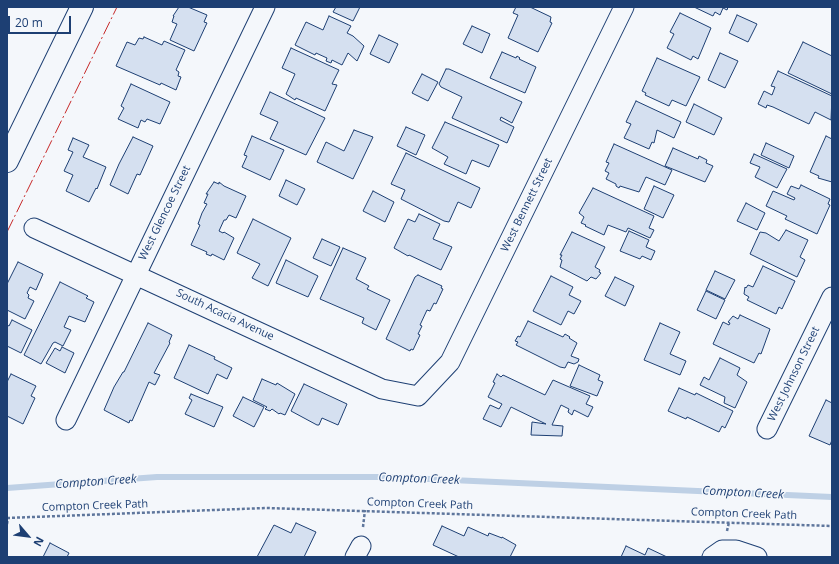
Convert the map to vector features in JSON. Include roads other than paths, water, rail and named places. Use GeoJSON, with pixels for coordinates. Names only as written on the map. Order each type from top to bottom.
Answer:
{"type":"FeatureCollection","features":[{"type":"Feature","properties":{"kind":"street"},"geometry":{"type":"LineString","coordinates":[[7,161],[82,7]]}},
{"type":"Feature","properties":{"kind":"street","name":"West Glencoe Street"},"geometry":{"type":"LineString","coordinates":[[66,420],[265,7]]}},
{"type":"Feature","properties":{"kind":"street","name":"West Bennett Street"},"geometry":{"type":"LineString","coordinates":[[418,396],[450,362],[624,7]]}},
{"type":"Feature","properties":{"kind":"street","name":"South Acacia Avenue"},"geometry":{"type":"LineString","coordinates":[[34,228],[382,389],[418,396]]}},
{"type":"Feature","properties":{"kind":"street","name":"West Johnson Street"},"geometry":{"type":"LineString","coordinates":[[767,429],[832,297]]}},
{"type":"Feature","properties":{"kind":"street"},"geometry":{"type":"LineString","coordinates":[[717,553],[736,550],[757,557]]}},
{"type":"Feature","properties":{"kind":"waterway","name":"Compton Creek"},"geometry":{"type":"LineString","coordinates":[[7,488],[157,477],[384,477],[832,497]]}}]}
